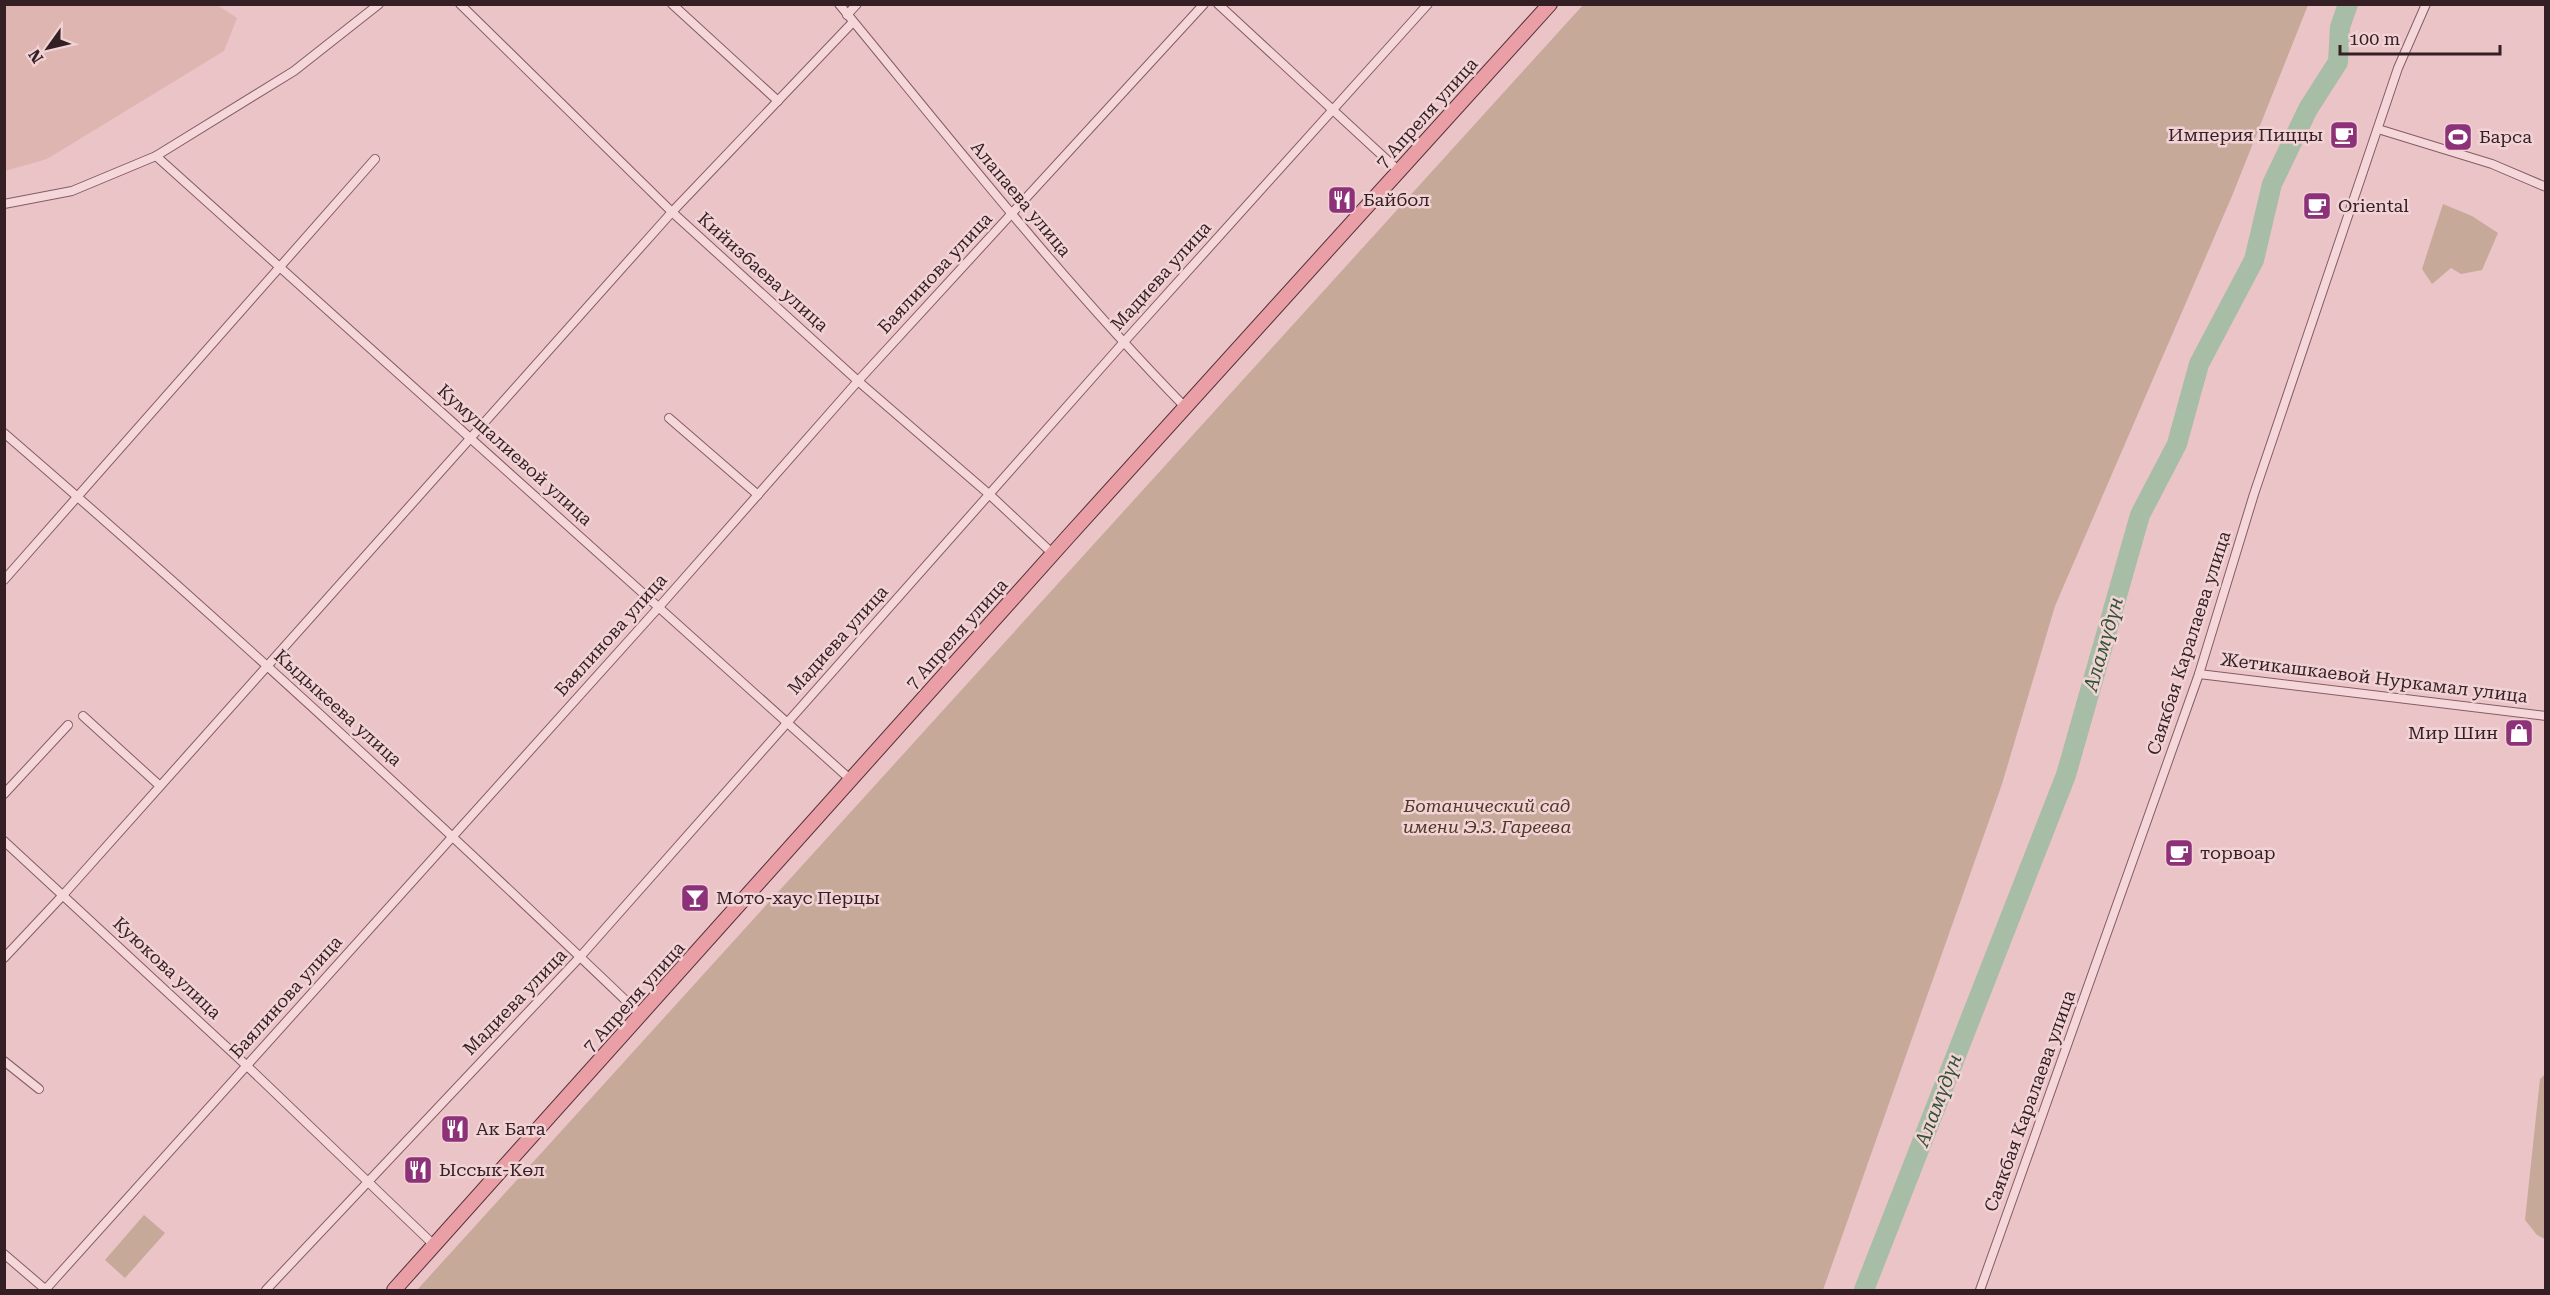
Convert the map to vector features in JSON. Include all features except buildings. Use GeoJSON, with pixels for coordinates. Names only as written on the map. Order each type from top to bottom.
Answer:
{"type":"FeatureCollection","features":[{"type":"Feature","properties":{"kind":"main road","name":"7 Апреля улица"},"geometry":{"type":"LineString","coordinates":[[394,1290],[642,1016],[1185,407],[1550,4]]}},
{"type":"Feature","properties":{"kind":"street"},"geometry":{"type":"LineString","coordinates":[[4,204],[72,191],[156,156],[294,70],[379,4]]}},
{"type":"Feature","properties":{"kind":"street","name":"Кийизбаева улица"},"geometry":{"type":"LineString","coordinates":[[460,4],[672,212],[858,381],[990,495],[1053,554]]}},
{"type":"Feature","properties":{"kind":"street"},"geometry":{"type":"LineString","coordinates":[[672,4],[778,101]]}},
{"type":"Feature","properties":{"kind":"street","name":"Алапаева улица"},"geometry":{"type":"LineString","coordinates":[[839,4],[1011,214],[1123,343],[1185,407]]}},
{"type":"Feature","properties":{"kind":"street"},"geometry":{"type":"LineString","coordinates":[[4,958],[64,894],[672,212],[778,101],[850,19],[857,4]]}},
{"type":"Feature","properties":{"kind":"street","name":"Баялинова улица"},"geometry":{"type":"LineString","coordinates":[[45,1290],[858,381],[1204,4]]}},
{"type":"Feature","properties":{"kind":"street"},"geometry":{"type":"LineString","coordinates":[[1218,4],[1399,171]]}},
{"type":"Feature","properties":{"kind":"street","name":"Мадиева улица"},"geometry":{"type":"LineString","coordinates":[[266,1290],[580,957],[1123,343],[1428,4]]}},
{"type":"Feature","properties":{"kind":"street","name":"Саякбая Каралаева улица"},"geometry":{"type":"LineString","coordinates":[[1980,1290],[2199,674],[2254,494],[2398,68],[2426,4]]}},
{"type":"Feature","properties":{"kind":"street"},"geometry":{"type":"LineString","coordinates":[[2378,129],[2492,164],[2546,186]]}},
{"type":"Feature","properties":{"kind":"street","name":"Кумушалиевой улица"},"geometry":{"type":"LineString","coordinates":[[156,156],[851,780]]}},
{"type":"Feature","properties":{"kind":"street"},"geometry":{"type":"LineString","coordinates":[[4,580],[375,159]]}},
{"type":"Feature","properties":{"kind":"street"},"geometry":{"type":"LineString","coordinates":[[669,418],[758,495]]}},
{"type":"Feature","properties":{"kind":"street","name":"Кыдыкеева улица"},"geometry":{"type":"LineString","coordinates":[[4,433],[267,665],[453,836],[642,1016]]}},
{"type":"Feature","properties":{"kind":"street","name":"Жетикашкаевой Нуркамал улица"},"geometry":{"type":"LineString","coordinates":[[2199,674],[2546,716]]}},
{"type":"Feature","properties":{"kind":"street"},"geometry":{"type":"LineString","coordinates":[[83,716],[160,786]]}},
{"type":"Feature","properties":{"kind":"street"},"geometry":{"type":"LineString","coordinates":[[4,794],[68,725]]}},
{"type":"Feature","properties":{"kind":"street","name":"Куюкова улица"},"geometry":{"type":"LineString","coordinates":[[4,841],[64,894],[246,1065],[435,1246]]}},
{"type":"Feature","properties":{"kind":"street"},"geometry":{"type":"LineString","coordinates":[[4,1061],[39,1089]]}},
{"type":"Feature","properties":{"kind":"street"},"geometry":{"type":"LineString","coordinates":[[4,1254],[45,1290]]}},
{"type":"Feature","properties":{"kind":"shaded area"},"geometry":{"type":"Polygon","coordinates":[[[5,4],[217,5],[237,18],[224,51],[47,159],[5,171],[5,4]]]}},
{"type":"Feature","properties":{"kind":"green space","name":"Ботанический сад имени Э.З. Гареева"},"geometry":{"type":"Polygon","coordinates":[[[1583,5],[2308,5],[2232,196],[2055,606],[2002,784],[1823,1290],[417,1290],[1583,5]]]}},
{"type":"Feature","properties":{"kind":"green space"},"geometry":{"type":"Polygon","coordinates":[[[2443,204],[2472,216],[2498,233],[2482,270],[2461,274],[2451,268],[2432,284],[2422,269],[2443,204]]]}},
{"type":"Feature","properties":{"kind":"green space"},"geometry":{"type":"Polygon","coordinates":[[[2545,1074],[2545,1239],[2537,1235],[2525,1220],[2540,1079],[2545,1074]]]}},
{"type":"Feature","properties":{"kind":"green space"},"geometry":{"type":"Polygon","coordinates":[[[144,1215],[165,1233],[125,1278],[105,1260],[144,1215]]]}},
{"type":"Feature","properties":{"kind":"waterway","name":"Аламүдүн"},"geometry":{"type":"LineString","coordinates":[[1864,1290],[2066,775],[2140,515],[2177,444],[2199,364],[2254,260],[2272,184],[2308,109],[2338,62],[2340,27],[2348,4]]}},
{"type":"Feature","properties":{"kind":"place","name":"Империя Пиццы"},"geometry":{"type":"Point","coordinates":[2344,135]}},
{"type":"Feature","properties":{"kind":"place","name":"Барса"},"geometry":{"type":"Point","coordinates":[2458,137]}},
{"type":"Feature","properties":{"kind":"place","name":"Байбол"},"geometry":{"type":"Point","coordinates":[1342,200]}},
{"type":"Feature","properties":{"kind":"place","name":"Oriental"},"geometry":{"type":"Point","coordinates":[2317,206]}},
{"type":"Feature","properties":{"kind":"place","name":"Мир Шин"},"geometry":{"type":"Point","coordinates":[2519,733]}},
{"type":"Feature","properties":{"kind":"place","name":"торвоар"},"geometry":{"type":"Point","coordinates":[2179,853]}},
{"type":"Feature","properties":{"kind":"place","name":"Мото-хаус Перцы"},"geometry":{"type":"Point","coordinates":[695,898]}},
{"type":"Feature","properties":{"kind":"place","name":"Ак Бата"},"geometry":{"type":"Point","coordinates":[455,1129]}},
{"type":"Feature","properties":{"kind":"place","name":"Ыссык-Көл"},"geometry":{"type":"Point","coordinates":[418,1170]}}]}
